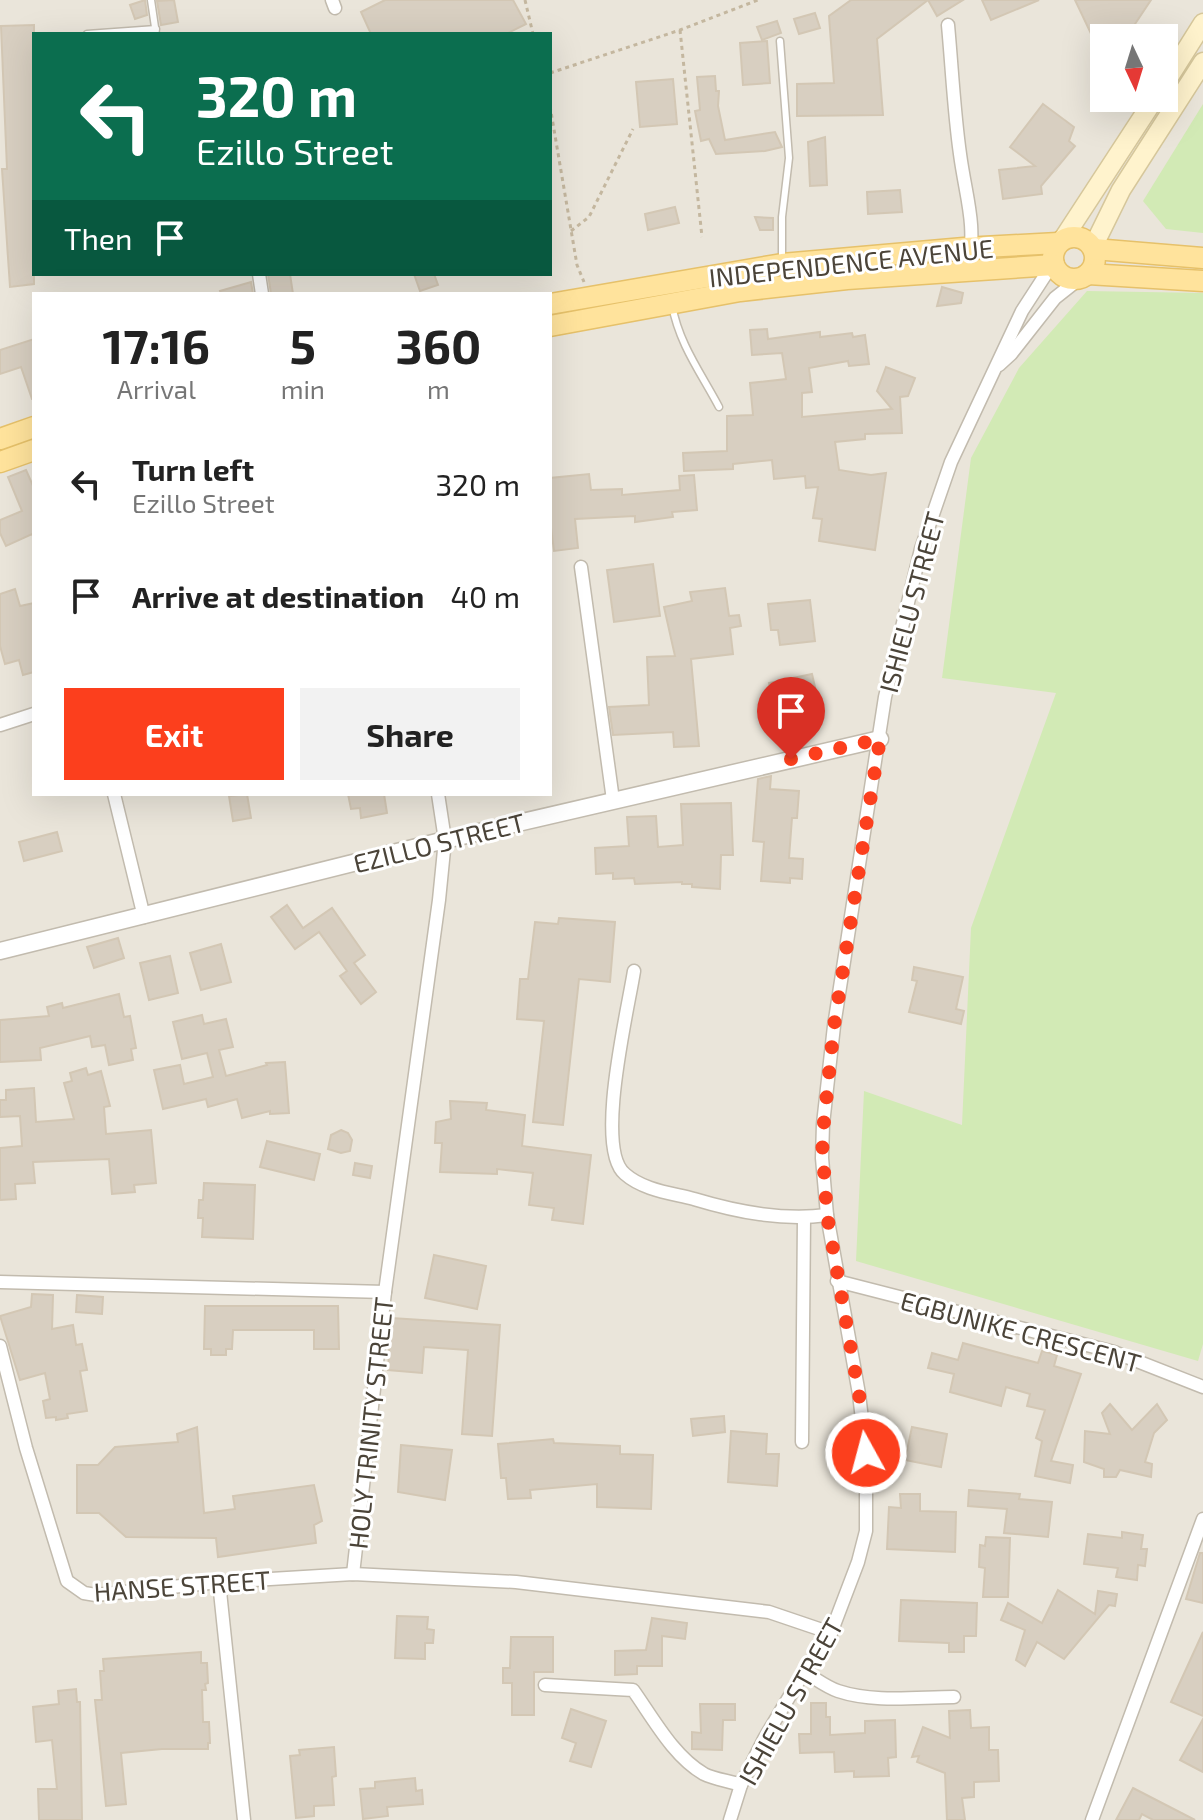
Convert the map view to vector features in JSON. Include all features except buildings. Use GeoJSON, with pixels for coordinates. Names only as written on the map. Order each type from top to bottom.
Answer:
{"type":"FeatureCollection","features":[{"type":"Feature","properties":{"kind":"main road"},"geometry":{"type":"LineString","coordinates":[[1178,63],[1203,23]]}},
{"type":"Feature","properties":{"kind":"main road"},"geometry":{"type":"LineString","coordinates":[[1083,276],[1095,263],[1093,248],[1121,190],[1203,62]]}},
{"type":"Feature","properties":{"kind":"main road"},"geometry":{"type":"LineString","coordinates":[[1055,267],[1053,253],[1146,112]]}},
{"type":"Feature","properties":{"kind":"main road","name":"INDEPENDENCE AVENUE"},"geometry":{"type":"LineString","coordinates":[[552,304],[782,264],[1079,237],[1093,248],[1203,258]]}},
{"type":"Feature","properties":{"kind":"main road","name":"INDEPENDENCE AVENUE"},"geometry":{"type":"LineString","coordinates":[[552,326],[740,291],[968,270],[1055,267],[1066,277],[1203,281]]}},
{"type":"Feature","properties":{"kind":"main road"},"geometry":{"type":"LineString","coordinates":[[0,439],[32,428]]}},
{"type":"Feature","properties":{"kind":"main road"},"geometry":{"type":"LineString","coordinates":[[0,462],[32,451]]}},
{"type":"Feature","properties":{"kind":"street"},"geometry":{"type":"LineString","coordinates":[[948,25],[960,157],[971,205],[972,248],[968,270]]}},
{"type":"Feature","properties":{"kind":"street"},"geometry":{"type":"LineString","coordinates":[[999,365],[1007,339],[1032,294],[1055,267]]}},
{"type":"Feature","properties":{"kind":"street"},"geometry":{"type":"LineString","coordinates":[[999,365],[1055,298],[1083,276]]}},
{"type":"Feature","properties":{"kind":"street","name":"ISHIELU STREET"},"geometry":{"type":"LineString","coordinates":[[730,1820],[741,1785],[804,1672],[831,1633],[858,1562],[868,1516],[866,1453],[859,1394],[827,1215],[822,1158],[827,1079],[885,697],[921,549],[951,462],[999,365]]}},
{"type":"Feature","properties":{"kind":"street"},"geometry":{"type":"LineString","coordinates":[[581,567],[613,800]]}},
{"type":"Feature","properties":{"kind":"street"},"geometry":{"type":"LineString","coordinates":[[0,725],[32,715]]}},
{"type":"Feature","properties":{"kind":"street","name":"EZILLO STREET"},"geometry":{"type":"LineString","coordinates":[[0,951],[445,840],[880,739]]}},
{"type":"Feature","properties":{"kind":"street"},"geometry":{"type":"LineString","coordinates":[[114,796],[144,917]]}},
{"type":"Feature","properties":{"kind":"street","name":"HOLY TRINITY STREET"},"geometry":{"type":"LineString","coordinates":[[438,796],[445,840],[439,900],[385,1292],[353,1574],[516,1582],[745,1608],[769,1612],[831,1633]]}},
{"type":"Feature","properties":{"kind":"street"},"geometry":{"type":"LineString","coordinates":[[634,971],[612,1109],[612,1151],[622,1173],[641,1185],[715,1206],[804,1218],[827,1215]]}},
{"type":"Feature","properties":{"kind":"street"},"geometry":{"type":"LineString","coordinates":[[802,1442],[804,1218]]}},
{"type":"Feature","properties":{"kind":"street","name":"EGBUNIKE CRESCENT"},"geometry":{"type":"LineString","coordinates":[[837,1281],[1114,1352],[1203,1387]]}},
{"type":"Feature","properties":{"kind":"street"},"geometry":{"type":"LineString","coordinates":[[0,1282],[385,1292]]}},
{"type":"Feature","properties":{"kind":"street","name":"HANSE STREET"},"geometry":{"type":"LineString","coordinates":[[0,1346],[26,1448],[67,1581],[84,1593],[96,1595],[219,1582],[353,1574]]}},
{"type":"Feature","properties":{"kind":"street"},"geometry":{"type":"LineString","coordinates":[[1092,1820],[1203,1519]]}},
{"type":"Feature","properties":{"kind":"street"},"geometry":{"type":"LineString","coordinates":[[219,1582],[244,1820]]}},
{"type":"Feature","properties":{"kind":"street"},"geometry":{"type":"LineString","coordinates":[[804,1672],[835,1690],[850,1694],[884,1698],[954,1697]]}},
{"type":"Feature","properties":{"kind":"street"},"geometry":{"type":"LineString","coordinates":[[545,1685],[633,1690],[667,1739],[685,1758],[706,1775],[741,1785]]}},
{"type":"Feature","properties":{"kind":"lane"},"geometry":{"type":"LineString","coordinates":[[151,0],[156,32]]}},
{"type":"Feature","properties":{"kind":"lane"},"geometry":{"type":"LineString","coordinates":[[780,41],[789,158],[782,217],[782,264]]}},
{"type":"Feature","properties":{"kind":"lane"},"geometry":{"type":"LineString","coordinates":[[672,303],[676,327],[687,353],[719,407]]}},
{"type":"Feature","properties":{"kind":"path"},"geometry":{"type":"LineString","coordinates":[[525,0],[533,32]]}},
{"type":"Feature","properties":{"kind":"path"},"geometry":{"type":"LineString","coordinates":[[552,72],[680,30],[758,0]]}},
{"type":"Feature","properties":{"kind":"path"},"geometry":{"type":"LineString","coordinates":[[680,30],[702,237]]}},
{"type":"Feature","properties":{"kind":"path"},"geometry":{"type":"LineString","coordinates":[[552,118],[577,265],[591,296]]}},
{"type":"Feature","properties":{"kind":"path"},"geometry":{"type":"LineString","coordinates":[[571,231],[589,217],[633,129]]}},
{"type":"Feature","properties":{"kind":"shaded area"},"geometry":{"type":"Polygon","coordinates":[[[0,0],[1203,0],[1203,1820],[0,1820],[0,0]]]}},
{"type":"Feature","properties":{"kind":"green space"},"geometry":{"type":"Polygon","coordinates":[[[1203,104],[1203,233],[1166,229],[1143,201],[1203,104]]]}},
{"type":"Feature","properties":{"kind":"green space"},"geometry":{"type":"Polygon","coordinates":[[[1087,291],[1203,293],[1203,1344],[1198,1361],[856,1261],[864,1091],[962,1125],[971,928],[1056,693],[942,678],[971,458],[1019,368],[1087,291]]]}},
{"type":"Feature","properties":{"kind":"route"},"geometry":{"type":"LineString","coordinates":[[791,759],[880,739],[834,1026],[822,1141],[827,1215],[859,1394],[866,1453]]}}]}
